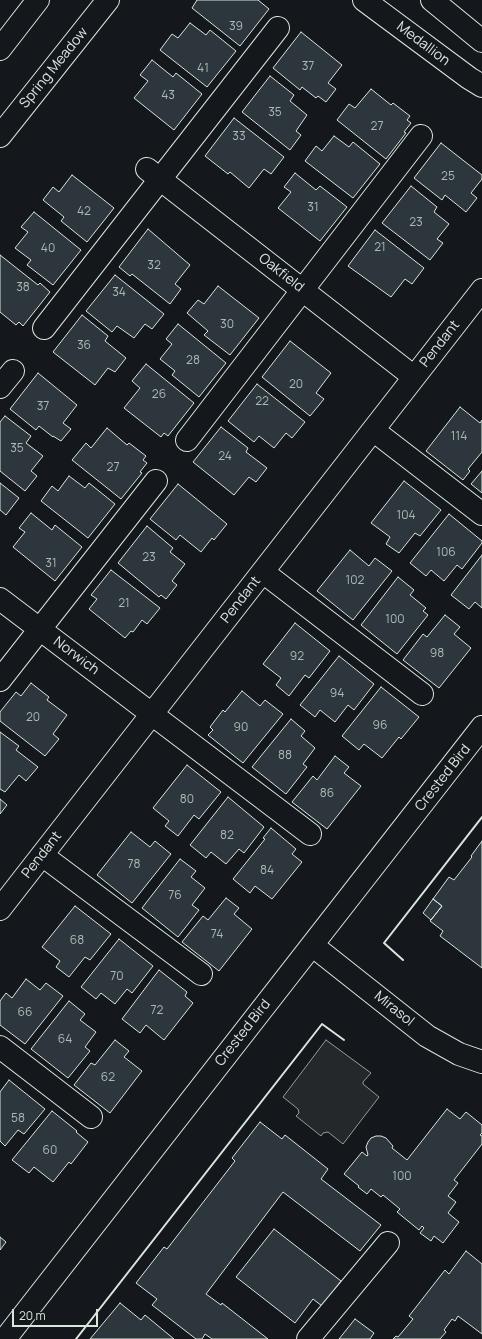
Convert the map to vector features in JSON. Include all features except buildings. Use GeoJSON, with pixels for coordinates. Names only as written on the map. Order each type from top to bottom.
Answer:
{"type":"FeatureCollection","features":[{"type":"Feature","properties":{"kind":"street"},"geometry":{"type":"LineString","coordinates":[[0,49],[38,0]]}},
{"type":"Feature","properties":{"kind":"street","name":"Spring Meadow"},"geometry":{"type":"LineString","coordinates":[[0,136],[108,0]]}},
{"type":"Feature","properties":{"kind":"street","name":"Medallion"},"geometry":{"type":"LineString","coordinates":[[364,0],[482,86]]}},
{"type":"Feature","properties":{"kind":"street"},"geometry":{"type":"LineString","coordinates":[[432,0],[482,40]]}},
{"type":"Feature","properties":{"kind":"street"},"geometry":{"type":"LineString","coordinates":[[44,328],[154,174],[278,28]]}},
{"type":"Feature","properties":{"kind":"street"},"geometry":{"type":"LineString","coordinates":[[187,440],[421,136]]}},
{"type":"Feature","properties":{"kind":"street","name":"Oakfield"},"geometry":{"type":"LineString","coordinates":[[154,174],[414,377]]}},
{"type":"Feature","properties":{"kind":"street","name":"Pendant"},"geometry":{"type":"LineString","coordinates":[[0,909],[482,290]]}},
{"type":"Feature","properties":{"kind":"street"},"geometry":{"type":"LineString","coordinates":[[373,430],[482,514]]}},
{"type":"Feature","properties":{"kind":"street"},"geometry":{"type":"LineString","coordinates":[[0,680],[156,481]]}},
{"type":"Feature","properties":{"kind":"street"},"geometry":{"type":"LineString","coordinates":[[263,572],[422,694]]}},
{"type":"Feature","properties":{"kind":"street","name":"Norwich"},"geometry":{"type":"LineString","coordinates":[[0,599],[310,834]]}},
{"type":"Feature","properties":{"kind":"street","name":"Crested Bird"},"geometry":{"type":"LineString","coordinates":[[5,1339],[482,727]]}},
{"type":"Feature","properties":{"kind":"street"},"geometry":{"type":"LineString","coordinates":[[42,855],[201,974]]}},
{"type":"Feature","properties":{"kind":"street","name":"Mirasol"},"geometry":{"type":"LineString","coordinates":[[312,945],[427,1036],[459,1054],[482,1062]]}},
{"type":"Feature","properties":{"kind":"street"},"geometry":{"type":"LineString","coordinates":[[0,1047],[91,1117]]}},
{"type":"Feature","properties":{"kind":"street"},"geometry":{"type":"LineString","coordinates":[[308,1339],[388,1243]]}},
{"type":"Feature","properties":{"kind":"shaded area"},"geometry":{"type":"Polygon","coordinates":[[[326,1040],[371,1073],[363,1084],[379,1097],[343,1144],[328,1132],[323,1133],[321,1136],[296,1116],[299,1113],[298,1109],[283,1097],[326,1040]]]}},
{"type":"Feature","properties":{"kind":"wall"},"geometry":{"type":"LineString","coordinates":[[403,960],[384,943],[482,817]]}},
{"type":"Feature","properties":{"kind":"wall"},"geometry":{"type":"LineString","coordinates":[[76,1339],[322,1024],[344,1040]]}}]}
